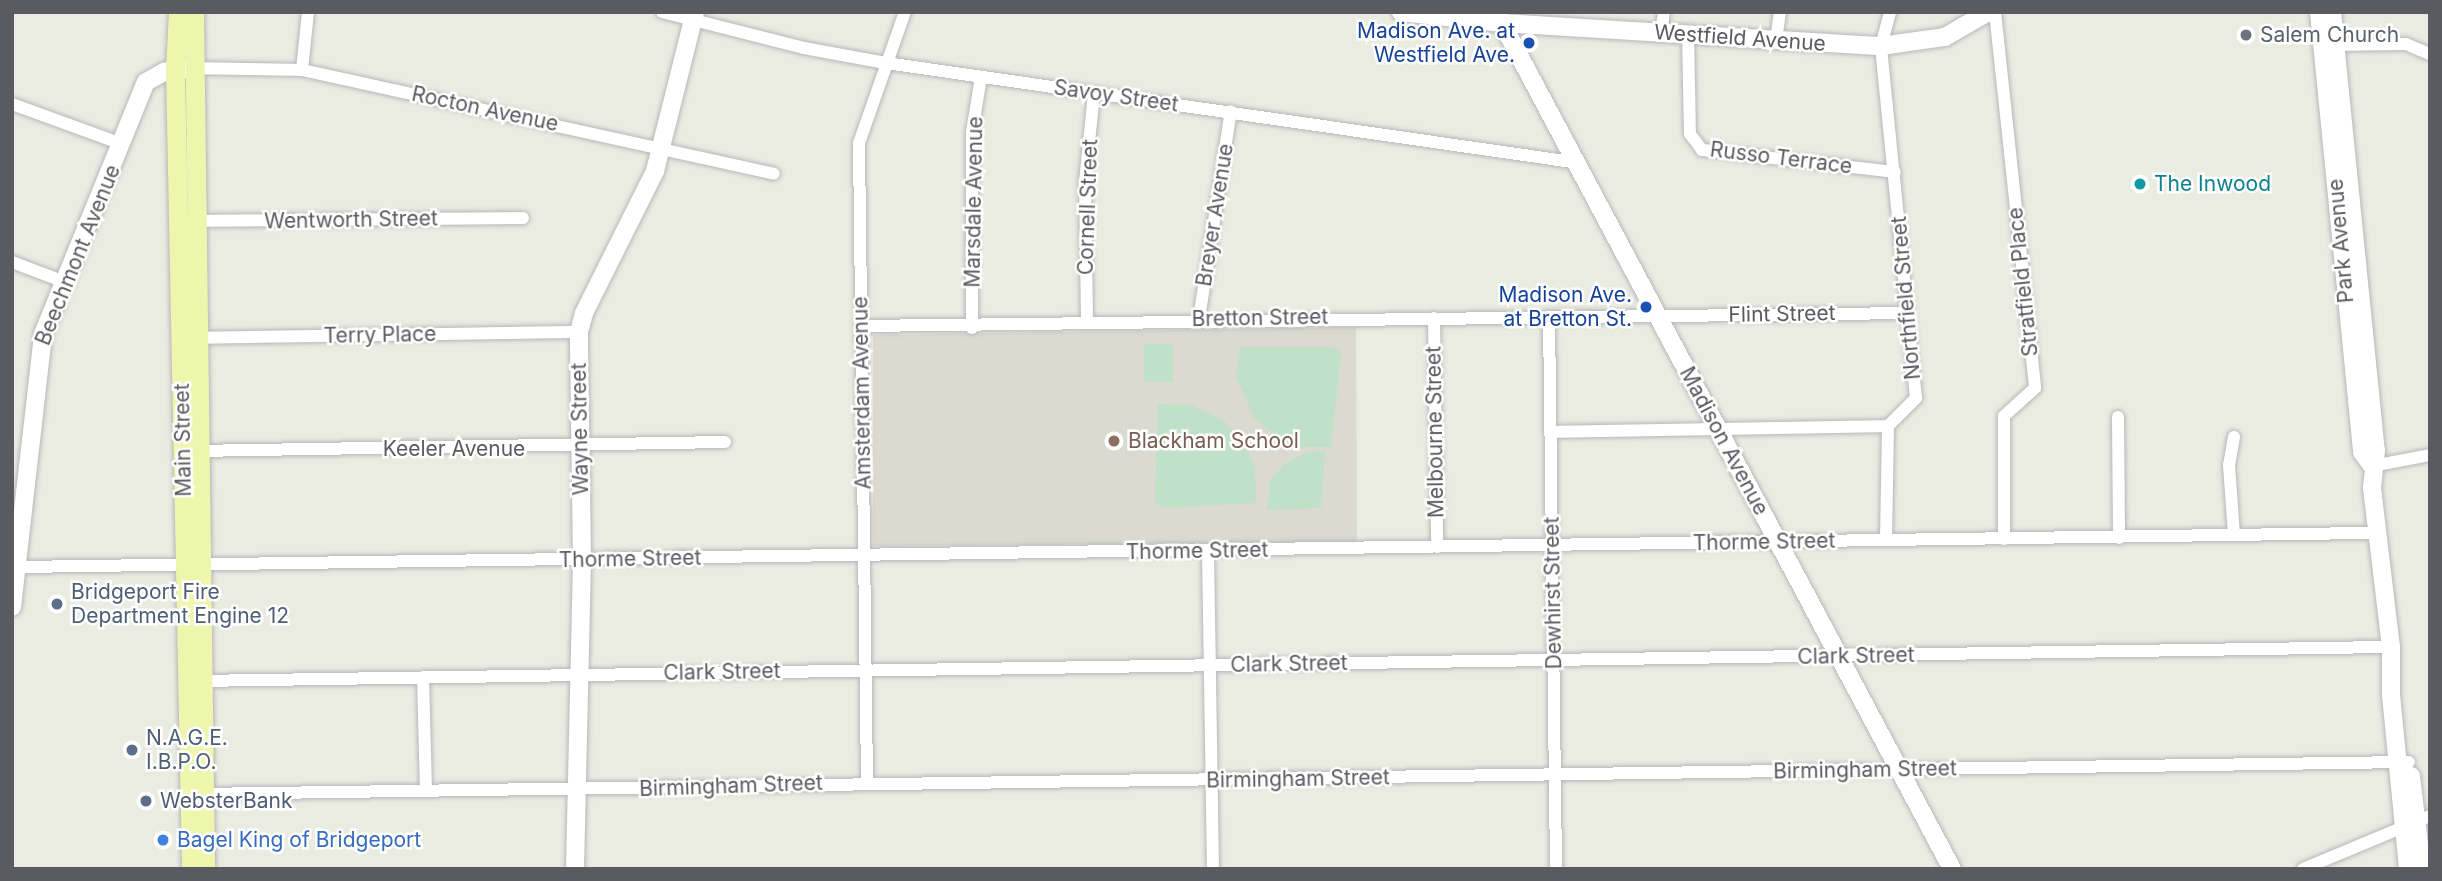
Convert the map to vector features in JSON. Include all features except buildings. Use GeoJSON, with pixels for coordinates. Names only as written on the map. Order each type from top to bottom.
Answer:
{"type":"FeatureCollection","features":[{"type":"Feature","properties":{"kind":"main road","name":"Main Street"},"geometry":{"type":"LineString","coordinates":[[178,12],[184,69],[187,221],[194,794],[191,869]]}},
{"type":"Feature","properties":{"kind":"main road","name":"Main Street"},"geometry":{"type":"LineString","coordinates":[[184,69],[194,12]]}},
{"type":"Feature","properties":{"kind":"main road","name":"Main Street"},"geometry":{"type":"LineString","coordinates":[[194,794],[205,869]]}},
{"type":"Feature","properties":{"kind":"street"},"geometry":{"type":"LineString","coordinates":[[302,70],[308,12]]}},
{"type":"Feature","properties":{"kind":"street","name":"Savoy Street"},"geometry":{"type":"LineString","coordinates":[[662,12],[694,15],[804,48],[886,63],[1572,162]]}},
{"type":"Feature","properties":{"kind":"street","name":"Amsterdam Avenue"},"geometry":{"type":"LineString","coordinates":[[867,782],[859,137],[905,12]]}},
{"type":"Feature","properties":{"kind":"street","name":"Westfield Avenue"},"geometry":{"type":"LineString","coordinates":[[1401,12],[1548,19],[1661,33],[1881,46],[1945,37],[1988,12]]}},
{"type":"Feature","properties":{"kind":"street"},"geometry":{"type":"LineString","coordinates":[[1661,33],[1664,12]]}},
{"type":"Feature","properties":{"kind":"street"},"geometry":{"type":"LineString","coordinates":[[1776,40],[1780,12]]}},
{"type":"Feature","properties":{"kind":"street"},"geometry":{"type":"LineString","coordinates":[[1881,46],[1890,12]]}},
{"type":"Feature","properties":{"kind":"street","name":"Stratfield Place"},"geometry":{"type":"LineString","coordinates":[[1995,12],[2035,388],[2004,416],[2004,539]]}},
{"type":"Feature","properties":{"kind":"street","name":"Park Avenue"},"geometry":{"type":"LineString","coordinates":[[2319,12],[2331,45]]}},
{"type":"Feature","properties":{"kind":"street","name":"Park Avenue"},"geometry":{"type":"LineString","coordinates":[[2332,12],[2331,45],[2362,452],[2372,466],[2376,533],[2392,653],[2391,695],[2416,821],[2422,869]]}},
{"type":"Feature","properties":{"kind":"street","name":"Wayne Street"},"geometry":{"type":"LineString","coordinates":[[575,869],[582,560],[579,332],[663,148],[694,15]]}},
{"type":"Feature","properties":{"kind":"street","name":"Madison Avenue"},"geometry":{"type":"LineString","coordinates":[[1499,18],[1572,162],[1658,315],[1952,869]]}},
{"type":"Feature","properties":{"kind":"street","name":"Russo Terrace"},"geometry":{"type":"LineString","coordinates":[[1688,33],[1690,134],[1702,150],[1895,172]]}},
{"type":"Feature","properties":{"kind":"street"},"geometry":{"type":"LineString","coordinates":[[2331,45],[2406,44],[2430,54]]}},
{"type":"Feature","properties":{"kind":"street","name":"Northfield Street"},"geometry":{"type":"LineString","coordinates":[[1881,46],[1916,398],[1888,426]]}},
{"type":"Feature","properties":{"kind":"street","name":"Rocton Avenue"},"geometry":{"type":"LineString","coordinates":[[184,69],[302,70],[775,174]]}},
{"type":"Feature","properties":{"kind":"street","name":"Beechmont Avenue"},"geometry":{"type":"LineString","coordinates":[[12,607],[18,567],[17,507],[43,334],[146,82],[184,69]]}},
{"type":"Feature","properties":{"kind":"street","name":"Marsdale Avenue"},"geometry":{"type":"LineString","coordinates":[[972,328],[972,132],[981,77]]}},
{"type":"Feature","properties":{"kind":"street","name":"Cornell Street"},"geometry":{"type":"LineString","coordinates":[[1087,321],[1084,183],[1094,94]]}},
{"type":"Feature","properties":{"kind":"street"},"geometry":{"type":"LineString","coordinates":[[12,104],[122,144]]}},
{"type":"Feature","properties":{"kind":"street","name":"Breyer Avenue"},"geometry":{"type":"LineString","coordinates":[[1199,319],[1231,111]]}},
{"type":"Feature","properties":{"kind":"street","name":"Wentworth Street"},"geometry":{"type":"LineString","coordinates":[[187,221],[523,218]]}},
{"type":"Feature","properties":{"kind":"street"},"geometry":{"type":"LineString","coordinates":[[12,262],[65,282]]}},
{"type":"Feature","properties":{"kind":"street","name":"Flint Street"},"geometry":{"type":"LineString","coordinates":[[1658,315],[1907,313]]}},
{"type":"Feature","properties":{"kind":"street","name":"Bretton Street"},"geometry":{"type":"LineString","coordinates":[[861,326],[972,328],[1087,321],[1658,315]]}},
{"type":"Feature","properties":{"kind":"street","name":"Dewhirst Street"},"geometry":{"type":"LineString","coordinates":[[1549,317],[1556,869]]}},
{"type":"Feature","properties":{"kind":"street","name":"Melbourne Street"},"geometry":{"type":"LineString","coordinates":[[1434,318],[1437,547]]}},
{"type":"Feature","properties":{"kind":"street","name":"Terry Place"},"geometry":{"type":"LineString","coordinates":[[188,338],[579,332]]}},
{"type":"Feature","properties":{"kind":"street"},"geometry":{"type":"LineString","coordinates":[[2118,417],[2119,538]]}},
{"type":"Feature","properties":{"kind":"street"},"geometry":{"type":"LineString","coordinates":[[1550,432],[1888,426],[1886,540]]}},
{"type":"Feature","properties":{"kind":"street"},"geometry":{"type":"LineString","coordinates":[[2234,437],[2229,465],[2234,535]]}},
{"type":"Feature","properties":{"kind":"street","name":"Keeler Avenue"},"geometry":{"type":"LineString","coordinates":[[190,451],[581,448],[725,442]]}},
{"type":"Feature","properties":{"kind":"street"},"geometry":{"type":"LineString","coordinates":[[2372,466],[2430,455]]}},
{"type":"Feature","properties":{"kind":"street","name":"Thorme Street"},"geometry":{"type":"LineString","coordinates":[[18,567],[2376,533]]}},
{"type":"Feature","properties":{"kind":"street"},"geometry":{"type":"LineString","coordinates":[[1208,551],[1213,869]]}},
{"type":"Feature","properties":{"kind":"street","name":"Clark Street"},"geometry":{"type":"LineString","coordinates":[[192,681],[1553,660],[2392,653]]}},
{"type":"Feature","properties":{"kind":"street"},"geometry":{"type":"LineString","coordinates":[[423,677],[426,791]]}},
{"type":"Feature","properties":{"kind":"street","name":"Birmingham Street"},"geometry":{"type":"LineString","coordinates":[[194,794],[578,791],[867,782],[1211,780],[2404,763]]}},
{"type":"Feature","properties":{"kind":"street"},"geometry":{"type":"LineString","coordinates":[[2303,869],[2416,821]]}},
{"type":"Feature","properties":{"kind":"street","name":"Park Avenue"},"geometry":{"type":"LineString","coordinates":[[2408,869],[2416,821]]}},
{"type":"Feature","properties":{"kind":"shaded area","name":"Blackham School"},"geometry":{"type":"Polygon","coordinates":[[[1356,327],[1357,542],[873,546],[873,335],[1356,327]]]}},
{"type":"Feature","properties":{"kind":"green space"},"geometry":{"type":"Polygon","coordinates":[[[1144,344],[1173,344],[1173,382],[1144,382],[1144,344]]]}},
{"type":"Feature","properties":{"kind":"green space"},"geometry":{"type":"Polygon","coordinates":[[[1240,347],[1334,347],[1341,353],[1331,447],[1302,447],[1284,441],[1254,418],[1236,376],[1240,347]]]}},
{"type":"Feature","properties":{"kind":"green space"},"geometry":{"type":"Polygon","coordinates":[[[1158,404],[1192,405],[1224,421],[1248,450],[1255,469],[1256,503],[1164,508],[1155,503],[1158,404]]]}},
{"type":"Feature","properties":{"kind":"green space"},"geometry":{"type":"Polygon","coordinates":[[[1325,451],[1321,508],[1267,510],[1270,482],[1284,464],[1308,452],[1325,451]]]}},
{"type":"Feature","properties":{"kind":"place","name":"Salem Church"},"geometry":{"type":"Point","coordinates":[2246,35]}},
{"type":"Feature","properties":{"kind":"place","name":"Madison Ave. at Westfield Ave."},"geometry":{"type":"Point","coordinates":[1529,43]}},
{"type":"Feature","properties":{"kind":"place","name":"The Inwood"},"geometry":{"type":"Point","coordinates":[2140,184]}},
{"type":"Feature","properties":{"kind":"place","name":"Madison Ave. at Bretton St."},"geometry":{"type":"Point","coordinates":[1646,307]}},
{"type":"Feature","properties":{"kind":"place","name":"Blackham School"},"geometry":{"type":"Point","coordinates":[1114,441]}},
{"type":"Feature","properties":{"kind":"place","name":"Bridgeport Fire Department Engine 12"},"geometry":{"type":"Point","coordinates":[57,604]}},
{"type":"Feature","properties":{"kind":"place","name":"N.A.G.E. I.B.P.O."},"geometry":{"type":"Point","coordinates":[132,750]}},
{"type":"Feature","properties":{"kind":"place","name":"WebsterBank"},"geometry":{"type":"Point","coordinates":[146,801]}},
{"type":"Feature","properties":{"kind":"place","name":"Bagel King of Bridgeport"},"geometry":{"type":"Point","coordinates":[163,840]}}]}
